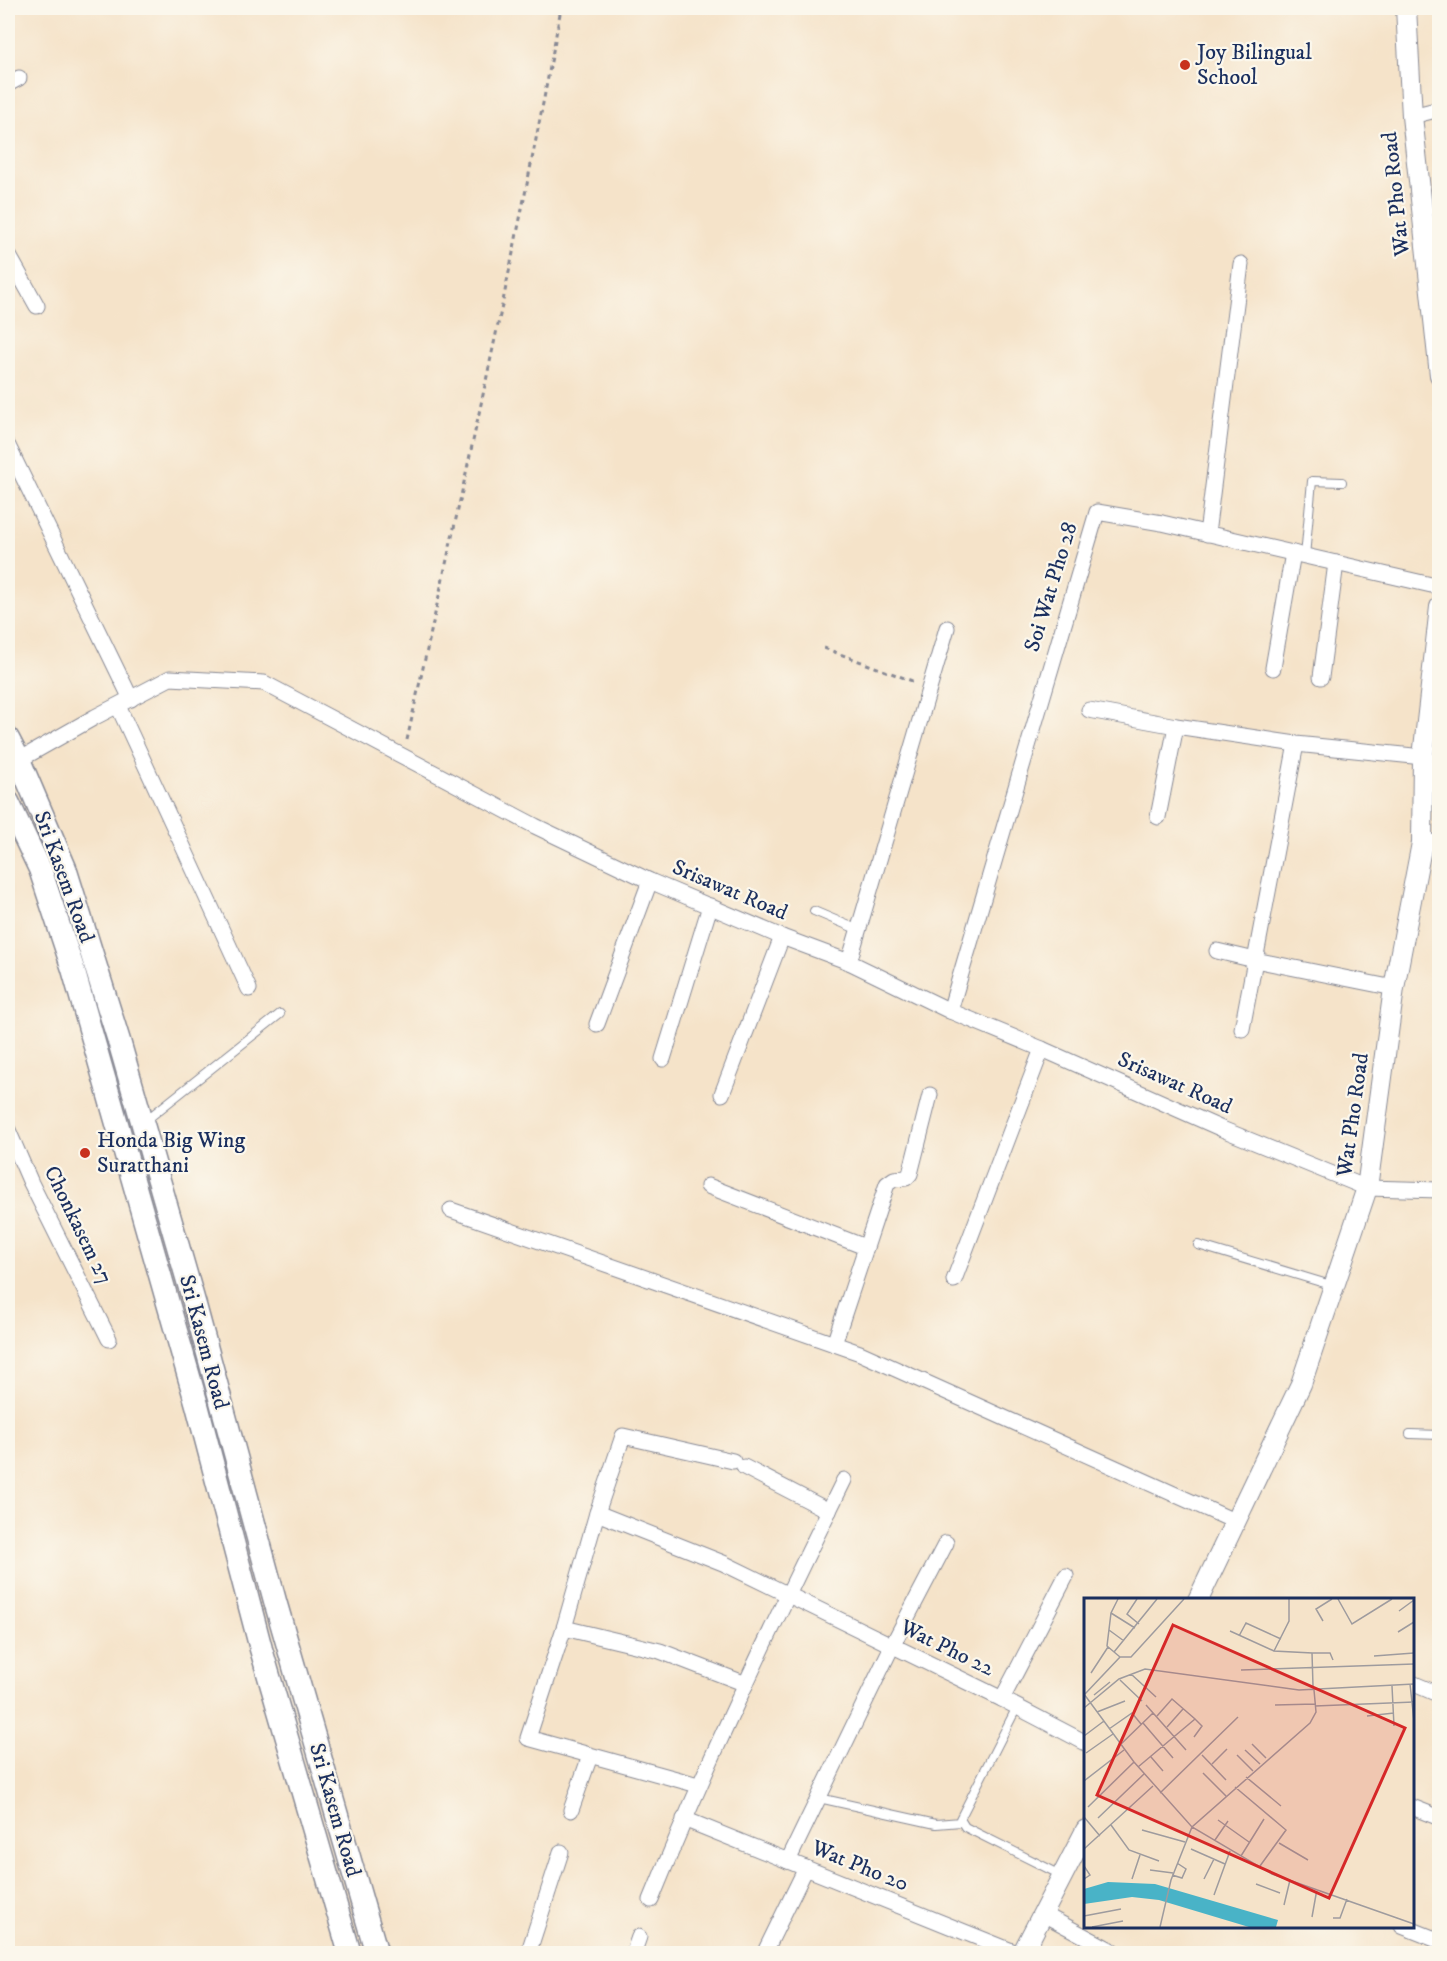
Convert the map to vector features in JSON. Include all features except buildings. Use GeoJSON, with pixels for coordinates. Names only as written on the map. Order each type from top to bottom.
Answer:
{"type":"FeatureCollection","features":[{"type":"Feature","properties":{"kind":"main road","name":"Sri Kasem Road"},"geometry":{"type":"LineString","coordinates":[[8,739],[65,867],[196,1309],[275,1601],[377,1953]]}},
{"type":"Feature","properties":{"kind":"main road","name":"Sri Kasem Road"},"geometry":{"type":"LineString","coordinates":[[8,802],[40,869],[73,969],[171,1316],[261,1648],[350,1953]]}},
{"type":"Feature","properties":{"kind":"main road"},"geometry":{"type":"LineString","coordinates":[[171,1316],[196,1309]]}},
{"type":"Feature","properties":{"kind":"street","name":"Wat Pho Road"},"geometry":{"type":"LineString","coordinates":[[1406,8],[1412,116],[1438,335],[1440,375]]}},
{"type":"Feature","properties":{"kind":"street"},"geometry":{"type":"LineString","coordinates":[[1412,116],[1440,109]]}},
{"type":"Feature","properties":{"kind":"street"},"geometry":{"type":"LineString","coordinates":[[8,254],[37,306]]}},
{"type":"Feature","properties":{"kind":"street"},"geometry":{"type":"LineString","coordinates":[[1207,534],[1241,264]]}},
{"type":"Feature","properties":{"kind":"street"},"geometry":{"type":"LineString","coordinates":[[8,446],[125,702],[249,990]]}},
{"type":"Feature","properties":{"kind":"street","name":"Soi Wat Pho 28"},"geometry":{"type":"LineString","coordinates":[[950,1011],[1097,512],[1162,523],[1440,587]]}},
{"type":"Feature","properties":{"kind":"street"},"geometry":{"type":"LineString","coordinates":[[1273,668],[1299,554]]}},
{"type":"Feature","properties":{"kind":"street"},"geometry":{"type":"LineString","coordinates":[[1321,678],[1336,563]]}},
{"type":"Feature","properties":{"kind":"street","name":"Wat Pho Road"},"geometry":{"type":"LineString","coordinates":[[1204,1598],[1234,1521],[1301,1384],[1367,1188],[1394,988],[1431,843],[1423,757],[1440,608]]}},
{"type":"Feature","properties":{"kind":"street"},"geometry":{"type":"LineString","coordinates":[[849,962],[946,628]]}},
{"type":"Feature","properties":{"kind":"street","name":"Srisawat Road"},"geometry":{"type":"LineString","coordinates":[[19,760],[170,678],[264,683],[535,826],[650,880],[782,937],[849,962],[950,1011],[1222,1129],[1367,1188],[1440,1190]]}},
{"type":"Feature","properties":{"kind":"street"},"geometry":{"type":"LineString","coordinates":[[1089,710],[1296,744],[1423,757]]}},
{"type":"Feature","properties":{"kind":"street"},"geometry":{"type":"LineString","coordinates":[[1158,817],[1176,726]]}},
{"type":"Feature","properties":{"kind":"street"},"geometry":{"type":"LineString","coordinates":[[1242,1029],[1296,744]]}},
{"type":"Feature","properties":{"kind":"street"},"geometry":{"type":"LineString","coordinates":[[597,1024],[650,880]]}},
{"type":"Feature","properties":{"kind":"street"},"geometry":{"type":"LineString","coordinates":[[663,1059],[710,906]]}},
{"type":"Feature","properties":{"kind":"street"},"geometry":{"type":"LineString","coordinates":[[722,1094],[782,937]]}},
{"type":"Feature","properties":{"kind":"street"},"geometry":{"type":"LineString","coordinates":[[1217,951],[1394,988]]}},
{"type":"Feature","properties":{"kind":"street"},"geometry":{"type":"LineString","coordinates":[[954,1280],[1042,1049]]}},
{"type":"Feature","properties":{"kind":"street"},"geometry":{"type":"LineString","coordinates":[[834,1344],[887,1184],[890,1181],[906,1178],[910,1174],[930,1095]]}},
{"type":"Feature","properties":{"kind":"street","name":"Chonkasem 27"},"geometry":{"type":"LineString","coordinates":[[8,1130],[31,1183],[109,1340]]}},
{"type":"Feature","properties":{"kind":"street"},"geometry":{"type":"LineString","coordinates":[[708,1186],[865,1247]]}},
{"type":"Feature","properties":{"kind":"street"},"geometry":{"type":"LineString","coordinates":[[451,1210],[870,1358],[1234,1521]]}},
{"type":"Feature","properties":{"kind":"street"},"geometry":{"type":"LineString","coordinates":[[698,1785],[528,1738],[623,1436],[738,1464],[829,1510]]}},
{"type":"Feature","properties":{"kind":"street"},"geometry":{"type":"LineString","coordinates":[[651,1900],[698,1785],[844,1480]]}},
{"type":"Feature","properties":{"kind":"street","name":"Wat Pho 22"},"geometry":{"type":"LineString","coordinates":[[597,1513],[723,1563],[1002,1699],[1084,1742]]}},
{"type":"Feature","properties":{"kind":"street"},"geometry":{"type":"LineString","coordinates":[[788,1861],[892,1646],[946,1544]]}},
{"type":"Feature","properties":{"kind":"street"},"geometry":{"type":"LineString","coordinates":[[1002,1699],[1066,1576]]}},
{"type":"Feature","properties":{"kind":"street"},"geometry":{"type":"LineString","coordinates":[[564,1628],[660,1651],[746,1684]]}},
{"type":"Feature","properties":{"kind":"street"},"geometry":{"type":"LineString","coordinates":[[1414,1683],[1440,1695]]}},
{"type":"Feature","properties":{"kind":"street"},"geometry":{"type":"LineString","coordinates":[[571,1810],[590,1756]]}},
{"type":"Feature","properties":{"kind":"street"},"geometry":{"type":"LineString","coordinates":[[1414,1807],[1440,1818]]}},
{"type":"Feature","properties":{"kind":"street","name":"Wat Pho 20"},"geometry":{"type":"LineString","coordinates":[[684,1819],[1020,1953]]}},
{"type":"Feature","properties":{"kind":"street"},"geometry":{"type":"LineString","coordinates":[[1020,1953],[1084,1834]]}},
{"type":"Feature","properties":{"kind":"street"},"geometry":{"type":"LineString","coordinates":[[528,1953],[561,1852]]}},
{"type":"Feature","properties":{"kind":"street"},"geometry":{"type":"LineString","coordinates":[[764,1953],[806,1868]]}},
{"type":"Feature","properties":{"kind":"street"},"geometry":{"type":"LineString","coordinates":[[1043,1914],[1118,1953]]}},
{"type":"Feature","properties":{"kind":"street"},"geometry":{"type":"LineString","coordinates":[[1407,1928],[1440,1941]]}},
{"type":"Feature","properties":{"kind":"street"},"geometry":{"type":"LineString","coordinates":[[633,1953],[639,1937]]}},
{"type":"Feature","properties":{"kind":"lane"},"geometry":{"type":"LineString","coordinates":[[1299,554],[1312,481],[1342,482]]}},
{"type":"Feature","properties":{"kind":"lane"},"geometry":{"type":"LineString","coordinates":[[814,911],[859,930]]}},
{"type":"Feature","properties":{"kind":"lane"},"geometry":{"type":"LineString","coordinates":[[142,1124],[280,1014]]}},
{"type":"Feature","properties":{"kind":"lane"},"geometry":{"type":"LineString","coordinates":[[1198,1245],[1334,1286]]}},
{"type":"Feature","properties":{"kind":"lane"},"geometry":{"type":"LineString","coordinates":[[1410,1434],[1440,1434]]}},
{"type":"Feature","properties":{"kind":"lane"},"geometry":{"type":"LineString","coordinates":[[1017,1707],[961,1815],[961,1822],[965,1827],[1063,1876]]}},
{"type":"Feature","properties":{"kind":"lane"},"geometry":{"type":"LineString","coordinates":[[819,1798],[936,1824],[961,1822]]}},
{"type":"Feature","properties":{"kind":"path"},"geometry":{"type":"LineString","coordinates":[[403,757],[465,478],[561,8]]}},
{"type":"Feature","properties":{"kind":"path"},"geometry":{"type":"LineString","coordinates":[[824,648],[929,687]]}},
{"type":"Feature","properties":{"kind":"place","name":"Joy Bilingual School"},"geometry":{"type":"Point","coordinates":[1185,65]}},
{"type":"Feature","properties":{"kind":"place","name":"Honda Big Wing Suratthani"},"geometry":{"type":"Point","coordinates":[85,1153]}}]}
